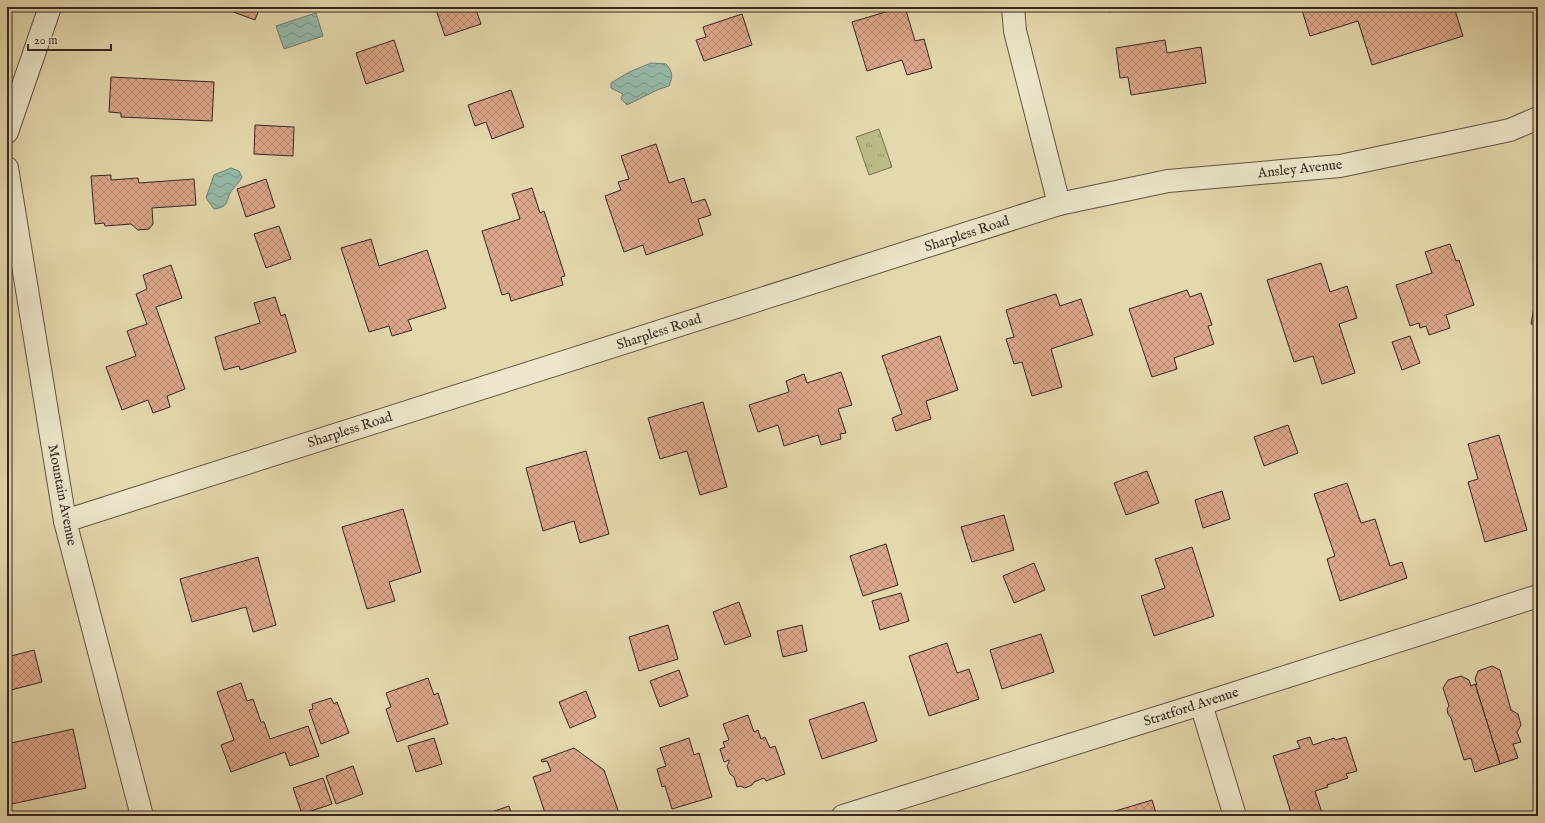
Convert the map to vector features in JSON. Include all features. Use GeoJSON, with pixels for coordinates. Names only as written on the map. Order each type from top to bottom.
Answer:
{"type":"FeatureCollection","features":[{"type":"Feature","properties":{"kind":"street"},"geometry":{"type":"LineString","coordinates":[[7,132],[50,7]]}},
{"type":"Feature","properties":{"kind":"street"},"geometry":{"type":"LineString","coordinates":[[1013,7],[1015,31],[1059,204]]}},
{"type":"Feature","properties":{"kind":"street","name":"Ansley Avenue"},"geometry":{"type":"LineString","coordinates":[[1059,204],[1168,181],[1340,166],[1510,130],[1538,118]]}},
{"type":"Feature","properties":{"kind":"street","name":"Mountain Avenue"},"geometry":{"type":"LineString","coordinates":[[7,168],[65,521],[142,816]]}},
{"type":"Feature","properties":{"kind":"street","name":"Sharpless Road"},"geometry":{"type":"LineString","coordinates":[[65,521],[1059,204]]}},
{"type":"Feature","properties":{"kind":"street","name":"Stratford Avenue"},"geometry":{"type":"LineString","coordinates":[[843,816],[1201,704],[1538,596]]}},
{"type":"Feature","properties":{"kind":"street"},"geometry":{"type":"LineString","coordinates":[[1201,704],[1236,816]]}},
{"type":"Feature","properties":{"kind":"green space"},"geometry":{"type":"Polygon","coordinates":[[[879,129],[892,167],[869,175],[856,137],[879,129]]]}},
{"type":"Feature","properties":{"kind":"water"},"geometry":{"type":"Polygon","coordinates":[[[316,13],[323,36],[284,49],[276,26],[316,13]]]}},
{"type":"Feature","properties":{"kind":"water"},"geometry":{"type":"Polygon","coordinates":[[[651,63],[666,64],[672,74],[669,86],[657,90],[627,105],[621,99],[623,94],[611,88],[611,83],[629,72],[651,63]]]}},
{"type":"Feature","properties":{"kind":"water"},"geometry":{"type":"Polygon","coordinates":[[[231,168],[239,171],[242,177],[230,193],[227,202],[223,206],[214,209],[206,198],[214,175],[231,168]]]}},
{"type":"Feature","properties":{"kind":"building"},"geometry":{"type":"Polygon","coordinates":[[[220,7],[260,7],[255,20],[220,7]]]}},
{"type":"Feature","properties":{"kind":"building"},"geometry":{"type":"Polygon","coordinates":[[[435,7],[475,7],[481,24],[445,36],[435,7]]]}},
{"type":"Feature","properties":{"kind":"building"},"geometry":{"type":"Polygon","coordinates":[[[905,7],[915,41],[924,39],[932,68],[907,75],[902,60],[867,71],[852,22],[905,7]]]}},
{"type":"Feature","properties":{"kind":"building"},"geometry":{"type":"Polygon","coordinates":[[[1108,7],[1136,7],[1109,12],[1108,7]]]}},
{"type":"Feature","properties":{"kind":"building"},"geometry":{"type":"Polygon","coordinates":[[[1301,7],[1454,7],[1463,36],[1372,65],[1358,21],[1310,36],[1301,7]]]}},
{"type":"Feature","properties":{"kind":"building"},"geometry":{"type":"Polygon","coordinates":[[[742,14],[752,45],[704,61],[696,40],[706,37],[703,27],[742,14]]]}},
{"type":"Feature","properties":{"kind":"building"},"geometry":{"type":"Polygon","coordinates":[[[394,40],[404,71],[366,84],[356,53],[394,40]]]}},
{"type":"Feature","properties":{"kind":"building"},"geometry":{"type":"Polygon","coordinates":[[[1165,40],[1167,53],[1201,47],[1206,83],[1131,95],[1128,77],[1120,78],[1116,48],[1165,40]]]}},
{"type":"Feature","properties":{"kind":"building"},"geometry":{"type":"Polygon","coordinates":[[[111,77],[214,82],[212,121],[121,117],[121,113],[109,112],[111,77]]]}},
{"type":"Feature","properties":{"kind":"building"},"geometry":{"type":"Polygon","coordinates":[[[511,90],[524,127],[492,139],[486,122],[475,126],[468,105],[511,90]]]}},
{"type":"Feature","properties":{"kind":"building"},"geometry":{"type":"Polygon","coordinates":[[[255,125],[294,127],[293,156],[254,154],[255,125]]]}},
{"type":"Feature","properties":{"kind":"building"},"geometry":{"type":"Polygon","coordinates":[[[656,144],[669,183],[684,178],[692,203],[705,199],[711,215],[698,219],[703,235],[646,255],[643,245],[624,252],[605,196],[621,190],[618,182],[629,179],[621,156],[656,144]]]}},
{"type":"Feature","properties":{"kind":"building"},"geometry":{"type":"Polygon","coordinates":[[[111,175],[111,180],[138,178],[139,183],[194,179],[196,205],[152,208],[153,224],[149,229],[138,230],[131,224],[105,226],[104,223],[95,224],[91,176],[111,175]]]}},
{"type":"Feature","properties":{"kind":"building"},"geometry":{"type":"Polygon","coordinates":[[[266,179],[275,207],[246,217],[237,189],[266,179]]]}},
{"type":"Feature","properties":{"kind":"building"},"geometry":{"type":"Polygon","coordinates":[[[532,188],[540,213],[544,211],[565,276],[561,277],[563,285],[511,301],[509,293],[502,295],[482,231],[520,219],[512,194],[532,188]]]}},
{"type":"Feature","properties":{"kind":"building"},"geometry":{"type":"Polygon","coordinates":[[[279,226],[291,259],[266,268],[254,234],[279,226]]]}},
{"type":"Feature","properties":{"kind":"building"},"geometry":{"type":"Polygon","coordinates":[[[371,239],[379,266],[427,250],[446,308],[408,320],[412,330],[392,336],[389,326],[369,332],[341,248],[371,239]]]}},
{"type":"Feature","properties":{"kind":"building"},"geometry":{"type":"Polygon","coordinates":[[[1450,244],[1456,261],[1459,260],[1474,305],[1446,315],[1450,328],[1429,335],[1426,326],[1420,328],[1419,323],[1410,326],[1396,285],[1432,273],[1425,252],[1450,244]]]}},
{"type":"Feature","properties":{"kind":"building"},"geometry":{"type":"Polygon","coordinates":[[[1321,263],[1330,292],[1347,286],[1357,318],[1339,324],[1355,373],[1322,384],[1313,356],[1294,362],[1267,280],[1321,263]]]}},
{"type":"Feature","properties":{"kind":"building"},"geometry":{"type":"Polygon","coordinates":[[[171,265],[182,298],[156,307],[185,389],[167,396],[170,407],[153,413],[148,400],[122,410],[106,367],[136,356],[127,331],[147,324],[136,294],[147,289],[143,275],[171,265]]]}},
{"type":"Feature","properties":{"kind":"building"},"geometry":{"type":"Polygon","coordinates":[[[1538,284],[1538,325],[1531,324],[1538,284]]]}},
{"type":"Feature","properties":{"kind":"building"},"geometry":{"type":"Polygon","coordinates":[[[1187,290],[1190,297],[1201,293],[1212,325],[1208,326],[1214,344],[1174,358],[1177,369],[1152,377],[1129,309],[1187,290]]]}},
{"type":"Feature","properties":{"kind":"building"},"geometry":{"type":"Polygon","coordinates":[[[1056,294],[1060,306],[1081,299],[1093,335],[1051,349],[1062,387],[1032,396],[1022,362],[1014,364],[1006,339],[1014,337],[1006,310],[1056,294]]]}},
{"type":"Feature","properties":{"kind":"building"},"geometry":{"type":"Polygon","coordinates":[[[275,297],[281,316],[285,314],[296,352],[240,370],[239,366],[224,370],[215,337],[260,323],[254,303],[275,297]]]}},
{"type":"Feature","properties":{"kind":"building"},"geometry":{"type":"Polygon","coordinates":[[[940,336],[958,390],[926,401],[931,419],[896,431],[892,418],[902,414],[882,356],[940,336]]]}},
{"type":"Feature","properties":{"kind":"building"},"geometry":{"type":"Polygon","coordinates":[[[1410,336],[1420,363],[1402,370],[1392,342],[1410,336]]]}},
{"type":"Feature","properties":{"kind":"building"},"geometry":{"type":"Polygon","coordinates":[[[841,372],[852,405],[838,409],[846,433],[840,434],[841,439],[821,445],[818,435],[784,446],[778,425],[758,432],[749,405],[789,392],[786,381],[804,374],[807,383],[841,372]]]}},
{"type":"Feature","properties":{"kind":"building"},"geometry":{"type":"Polygon","coordinates":[[[703,402],[727,487],[700,495],[687,451],[660,459],[648,418],[703,402]]]}},
{"type":"Feature","properties":{"kind":"building"},"geometry":{"type":"Polygon","coordinates":[[[1288,425],[1298,453],[1264,466],[1254,437],[1288,425]]]}},
{"type":"Feature","properties":{"kind":"building"},"geometry":{"type":"Polygon","coordinates":[[[1499,435],[1527,530],[1485,542],[1468,482],[1478,479],[1468,444],[1499,435]]]}},
{"type":"Feature","properties":{"kind":"building"},"geometry":{"type":"Polygon","coordinates":[[[586,451],[609,534],[580,543],[574,521],[543,531],[526,468],[586,451]]]}},
{"type":"Feature","properties":{"kind":"building"},"geometry":{"type":"Polygon","coordinates":[[[1147,471],[1159,503],[1126,515],[1114,483],[1147,471]]]}},
{"type":"Feature","properties":{"kind":"building"},"geometry":{"type":"Polygon","coordinates":[[[1347,483],[1361,523],[1375,519],[1390,566],[1402,562],[1407,578],[1340,601],[1327,559],[1335,556],[1314,494],[1347,483]]]}},
{"type":"Feature","properties":{"kind":"building"},"geometry":{"type":"Polygon","coordinates":[[[1222,491],[1230,519],[1203,528],[1195,500],[1222,491]]]}},
{"type":"Feature","properties":{"kind":"building"},"geometry":{"type":"Polygon","coordinates":[[[403,509],[421,572],[389,582],[395,601],[367,609],[342,527],[403,509]]]}},
{"type":"Feature","properties":{"kind":"building"},"geometry":{"type":"Polygon","coordinates":[[[1004,515],[1014,550],[972,562],[961,527],[1004,515]]]}},
{"type":"Feature","properties":{"kind":"building"},"geometry":{"type":"Polygon","coordinates":[[[886,544],[898,585],[863,596],[850,556],[886,544]]]}},
{"type":"Feature","properties":{"kind":"building"},"geometry":{"type":"Polygon","coordinates":[[[1192,547],[1214,616],[1154,636],[1141,596],[1165,588],[1155,559],[1192,547]]]}},
{"type":"Feature","properties":{"kind":"building"},"geometry":{"type":"Polygon","coordinates":[[[258,557],[276,625],[253,632],[246,607],[192,622],[180,579],[258,557]]]}},
{"type":"Feature","properties":{"kind":"building"},"geometry":{"type":"Polygon","coordinates":[[[1034,563],[1045,590],[1014,603],[1003,576],[1034,563]]]}},
{"type":"Feature","properties":{"kind":"building"},"geometry":{"type":"Polygon","coordinates":[[[901,593],[909,621],[880,630],[872,601],[901,593]]]}},
{"type":"Feature","properties":{"kind":"building"},"geometry":{"type":"Polygon","coordinates":[[[739,602],[751,636],[725,645],[713,612],[739,602]]]}},
{"type":"Feature","properties":{"kind":"building"},"geometry":{"type":"Polygon","coordinates":[[[668,625],[678,659],[639,671],[629,637],[668,625]]]}},
{"type":"Feature","properties":{"kind":"building"},"geometry":{"type":"Polygon","coordinates":[[[802,625],[807,651],[783,657],[777,631],[802,625]]]}},
{"type":"Feature","properties":{"kind":"building"},"geometry":{"type":"Polygon","coordinates":[[[1041,634],[1054,672],[1002,689],[990,650],[1041,634]]]}},
{"type":"Feature","properties":{"kind":"building"},"geometry":{"type":"Polygon","coordinates":[[[947,643],[957,673],[969,669],[979,699],[929,716],[909,656],[947,643]]]}},
{"type":"Feature","properties":{"kind":"building"},"geometry":{"type":"Polygon","coordinates":[[[34,650],[42,682],[7,691],[7,657],[34,650]]]}},
{"type":"Feature","properties":{"kind":"building"},"geometry":{"type":"Polygon","coordinates":[[[1492,666],[1500,670],[1511,710],[1518,714],[1521,725],[1517,732],[1521,742],[1513,744],[1518,758],[1500,764],[1475,684],[1477,685],[1475,679],[1478,671],[1492,666]]]}},
{"type":"Feature","properties":{"kind":"building"},"geometry":{"type":"Polygon","coordinates":[[[679,670],[688,696],[660,707],[650,681],[679,670]]]}},
{"type":"Feature","properties":{"kind":"building"},"geometry":{"type":"Polygon","coordinates":[[[1461,676],[1469,680],[1471,686],[1475,684],[1500,764],[1475,772],[1471,758],[1464,760],[1451,718],[1448,714],[1447,709],[1449,706],[1443,688],[1448,680],[1461,676]]]}},
{"type":"Feature","properties":{"kind":"building"},"geometry":{"type":"Polygon","coordinates":[[[428,678],[434,695],[438,693],[448,724],[397,742],[386,709],[391,707],[386,693],[428,678]]]}},
{"type":"Feature","properties":{"kind":"building"},"geometry":{"type":"Polygon","coordinates":[[[241,683],[247,701],[253,699],[261,722],[264,722],[270,739],[308,726],[319,756],[290,766],[285,752],[231,772],[221,745],[234,740],[217,692],[241,683]]]}},
{"type":"Feature","properties":{"kind":"building"},"geometry":{"type":"Polygon","coordinates":[[[586,691],[596,717],[570,728],[559,702],[586,691]]]}},
{"type":"Feature","properties":{"kind":"building"},"geometry":{"type":"Polygon","coordinates":[[[331,698],[334,704],[337,702],[349,733],[321,744],[309,710],[313,709],[312,704],[331,698]]]}},
{"type":"Feature","properties":{"kind":"building"},"geometry":{"type":"Polygon","coordinates":[[[864,702],[877,741],[822,759],[809,720],[864,702]]]}},
{"type":"Feature","properties":{"kind":"building"},"geometry":{"type":"Polygon","coordinates":[[[748,715],[754,732],[758,730],[761,739],[765,737],[770,748],[775,746],[785,774],[766,781],[764,778],[745,788],[740,786],[737,787],[734,777],[730,774],[727,766],[729,760],[724,762],[720,749],[725,747],[723,742],[729,740],[723,724],[748,715]]]}},
{"type":"Feature","properties":{"kind":"building"},"geometry":{"type":"Polygon","coordinates":[[[73,729],[86,788],[7,805],[7,744],[73,729]]]}},
{"type":"Feature","properties":{"kind":"building"},"geometry":{"type":"Polygon","coordinates":[[[1310,737],[1313,745],[1334,738],[1335,740],[1346,737],[1357,771],[1346,774],[1348,778],[1315,791],[1323,816],[1292,816],[1273,756],[1300,748],[1297,741],[1310,737]]]}},
{"type":"Feature","properties":{"kind":"building"},"geometry":{"type":"Polygon","coordinates":[[[434,738],[442,764],[416,772],[408,746],[434,738]]]}},
{"type":"Feature","properties":{"kind":"building"},"geometry":{"type":"Polygon","coordinates":[[[689,738],[694,755],[699,753],[712,797],[672,809],[665,786],[662,787],[657,769],[666,766],[660,748],[689,738]]]}},
{"type":"Feature","properties":{"kind":"building"},"geometry":{"type":"Polygon","coordinates":[[[574,748],[604,770],[620,816],[546,816],[533,777],[551,771],[547,761],[542,762],[541,760],[574,748]]]}},
{"type":"Feature","properties":{"kind":"building"},"geometry":{"type":"Polygon","coordinates":[[[353,766],[363,794],[336,804],[326,776],[353,766]]]}},
{"type":"Feature","properties":{"kind":"building"},"geometry":{"type":"Polygon","coordinates":[[[323,778],[332,804],[302,814],[293,788],[323,778]]]}},
{"type":"Feature","properties":{"kind":"building"},"geometry":{"type":"Polygon","coordinates":[[[1152,800],[1157,816],[1113,816],[1112,812],[1152,800]]]}},
{"type":"Feature","properties":{"kind":"building"},"geometry":{"type":"Polygon","coordinates":[[[509,806],[512,816],[480,816],[509,806]]]}}]}
